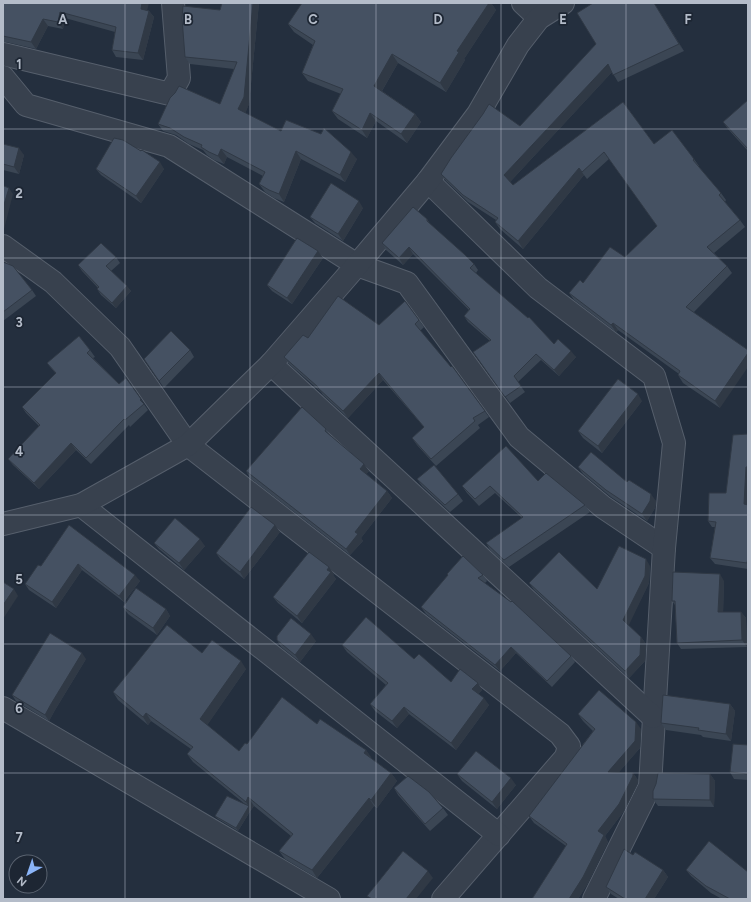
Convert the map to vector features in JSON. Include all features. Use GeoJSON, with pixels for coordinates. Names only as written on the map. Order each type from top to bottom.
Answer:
{"type":"FeatureCollection","features":[{"type":"Feature","properties":{"kind":"street"},"geometry":{"type":"LineString","coordinates":[[3,54],[170,94],[179,78],[174,3]]}},
{"type":"Feature","properties":{"kind":"street"},"geometry":{"type":"LineString","coordinates":[[523,3],[539,18]]}},
{"type":"Feature","properties":{"kind":"street"},"geometry":{"type":"LineString","coordinates":[[3,524],[81,505],[188,445],[272,364],[357,265],[428,181],[478,114],[518,45],[539,18],[563,3]]}},
{"type":"Feature","properties":{"kind":"street"},"geometry":{"type":"LineString","coordinates":[[3,77],[26,105],[169,146],[357,265],[407,282],[518,437],[603,507],[664,548]]}},
{"type":"Feature","properties":{"kind":"street"},"geometry":{"type":"LineString","coordinates":[[428,181],[538,288],[654,376],[674,443],[664,548],[650,786],[594,899]]}},
{"type":"Feature","properties":{"kind":"street"},"geometry":{"type":"LineString","coordinates":[[3,246],[53,282],[120,347],[188,445],[560,734],[569,746],[566,757],[443,899]]}},
{"type":"Feature","properties":{"kind":"street"},"geometry":{"type":"LineString","coordinates":[[272,364],[653,717]]}},
{"type":"Feature","properties":{"kind":"street"},"geometry":{"type":"LineString","coordinates":[[81,505],[499,835]]}},
{"type":"Feature","properties":{"kind":"street"},"geometry":{"type":"LineString","coordinates":[[3,708],[329,899]]}},
{"type":"Feature","properties":{"kind":"building"},"geometry":{"type":"Polygon","coordinates":[[[3,3],[142,3],[141,9],[149,11],[138,53],[112,50],[116,27],[60,12],[58,22],[43,19],[31,42],[3,36],[3,3]]]}},
{"type":"Feature","properties":{"kind":"building"},"geometry":{"type":"Polygon","coordinates":[[[222,3],[253,3],[244,97],[238,109],[281,131],[286,120],[321,134],[324,128],[351,152],[340,175],[296,151],[279,194],[259,184],[265,172],[221,149],[218,156],[209,152],[201,147],[202,145],[184,137],[170,128],[158,124],[170,98],[179,86],[220,104],[237,62],[185,57],[182,18],[183,6],[220,10],[222,3]]]}},
{"type":"Feature","properties":{"kind":"building"},"geometry":{"type":"Polygon","coordinates":[[[302,3],[489,3],[457,51],[459,52],[440,83],[392,54],[374,86],[415,114],[401,134],[370,113],[362,130],[332,111],[343,89],[302,73],[315,41],[288,24],[302,3]]]}},
{"type":"Feature","properties":{"kind":"building"},"geometry":{"type":"Polygon","coordinates":[[[593,3],[654,3],[679,44],[613,75],[608,64],[504,175],[513,185],[623,102],[654,144],[672,130],[694,159],[693,160],[721,193],[719,195],[740,220],[707,247],[727,266],[686,307],[748,350],[748,353],[715,401],[678,375],[680,371],[613,323],[611,325],[569,293],[580,280],[583,283],[610,247],[625,257],[657,226],[604,152],[582,172],[579,168],[518,241],[495,222],[498,218],[463,195],[441,174],[489,104],[520,126],[596,44],[577,13],[593,3]]]}},
{"type":"Feature","properties":{"kind":"building"},"geometry":{"type":"Polygon","coordinates":[[[748,100],[748,149],[723,122],[748,100]]]}},
{"type":"Feature","properties":{"kind":"building"},"geometry":{"type":"Polygon","coordinates":[[[114,138],[123,140],[160,162],[136,196],[96,169],[114,138]]]}},
{"type":"Feature","properties":{"kind":"building"},"geometry":{"type":"Polygon","coordinates":[[[3,144],[19,148],[14,167],[3,164],[3,144]]]}},
{"type":"Feature","properties":{"kind":"building"},"geometry":{"type":"Polygon","coordinates":[[[331,183],[359,201],[338,234],[310,217],[331,183]]]}},
{"type":"Feature","properties":{"kind":"building"},"geometry":{"type":"Polygon","coordinates":[[[3,187],[9,188],[3,208],[3,187]]]}},
{"type":"Feature","properties":{"kind":"building"},"geometry":{"type":"Polygon","coordinates":[[[413,207],[474,264],[470,268],[528,318],[529,317],[554,344],[558,339],[571,351],[554,370],[536,354],[514,376],[521,386],[505,397],[473,352],[491,340],[464,316],[470,309],[409,247],[399,258],[382,243],[413,207]]]}},
{"type":"Feature","properties":{"kind":"building"},"geometry":{"type":"Polygon","coordinates":[[[297,238],[318,251],[287,298],[267,285],[297,238]]]}},
{"type":"Feature","properties":{"kind":"building"},"geometry":{"type":"Polygon","coordinates":[[[101,243],[116,257],[106,266],[127,286],[112,303],[97,289],[99,287],[78,265],[101,243]]]}},
{"type":"Feature","properties":{"kind":"building"},"geometry":{"type":"Polygon","coordinates":[[[3,262],[13,266],[32,290],[3,312],[3,262]]]}},
{"type":"Feature","properties":{"kind":"building"},"geometry":{"type":"Polygon","coordinates":[[[338,296],[379,325],[405,301],[419,320],[415,324],[451,367],[452,366],[485,411],[473,418],[475,421],[431,459],[412,438],[424,427],[379,373],[343,411],[284,357],[303,335],[308,338],[338,296]]]}},
{"type":"Feature","properties":{"kind":"building"},"geometry":{"type":"Polygon","coordinates":[[[171,331],[190,350],[159,381],[144,359],[171,331]]]}},
{"type":"Feature","properties":{"kind":"building"},"geometry":{"type":"Polygon","coordinates":[[[79,336],[90,350],[87,353],[119,384],[126,378],[144,404],[125,420],[124,419],[86,458],[71,443],[34,483],[8,459],[40,425],[22,407],[56,373],[47,363],[79,336]]]}},
{"type":"Feature","properties":{"kind":"building"},"geometry":{"type":"Polygon","coordinates":[[[618,379],[638,394],[598,446],[578,431],[618,379]]]}},
{"type":"Feature","properties":{"kind":"building"},"geometry":{"type":"Polygon","coordinates":[[[302,407],[326,429],[325,431],[364,464],[360,469],[387,491],[355,532],[358,534],[346,549],[246,471],[302,407]]]}},
{"type":"Feature","properties":{"kind":"building"},"geometry":{"type":"Polygon","coordinates":[[[748,434],[748,467],[746,467],[744,504],[748,505],[747,563],[710,558],[716,522],[708,521],[709,493],[726,493],[733,435],[748,434]]]}},
{"type":"Feature","properties":{"kind":"building"},"geometry":{"type":"Polygon","coordinates":[[[506,446],[538,481],[546,473],[585,505],[504,560],[486,543],[523,517],[490,486],[475,499],[462,486],[506,446]]]}},
{"type":"Feature","properties":{"kind":"building"},"geometry":{"type":"Polygon","coordinates":[[[591,452],[627,482],[629,480],[651,494],[650,501],[642,514],[606,490],[578,467],[591,452]]]}},
{"type":"Feature","properties":{"kind":"building"},"geometry":{"type":"Polygon","coordinates":[[[434,465],[458,494],[445,505],[417,479],[434,465]]]}},
{"type":"Feature","properties":{"kind":"building"},"geometry":{"type":"Polygon","coordinates":[[[251,507],[275,525],[240,572],[216,553],[251,507]]]}},
{"type":"Feature","properties":{"kind":"building"},"geometry":{"type":"Polygon","coordinates":[[[175,518],[200,539],[179,563],[154,543],[175,518]]]}},
{"type":"Feature","properties":{"kind":"building"},"geometry":{"type":"Polygon","coordinates":[[[69,525],[135,575],[119,596],[78,564],[52,602],[25,584],[38,565],[41,566],[69,525]]]}},
{"type":"Feature","properties":{"kind":"building"},"geometry":{"type":"Polygon","coordinates":[[[619,546],[646,559],[645,576],[623,620],[641,637],[640,655],[625,671],[529,583],[559,552],[597,589],[619,546]]]}},
{"type":"Feature","properties":{"kind":"building"},"geometry":{"type":"Polygon","coordinates":[[[309,552],[329,567],[327,570],[331,572],[297,616],[273,597],[309,552]]]}},
{"type":"Feature","properties":{"kind":"building"},"geometry":{"type":"Polygon","coordinates":[[[463,556],[483,575],[478,578],[511,602],[512,601],[571,656],[547,681],[511,647],[495,665],[421,607],[463,556]]]}},
{"type":"Feature","properties":{"kind":"building"},"geometry":{"type":"Polygon","coordinates":[[[673,572],[720,574],[718,612],[741,612],[742,640],[677,643],[675,601],[672,601],[673,572]]]}},
{"type":"Feature","properties":{"kind":"building"},"geometry":{"type":"Polygon","coordinates":[[[3,582],[14,589],[3,605],[3,582]]]}},
{"type":"Feature","properties":{"kind":"building"},"geometry":{"type":"Polygon","coordinates":[[[136,588],[166,609],[153,628],[123,607],[136,588]]]}},
{"type":"Feature","properties":{"kind":"building"},"geometry":{"type":"Polygon","coordinates":[[[366,617],[414,659],[419,654],[451,682],[460,669],[478,683],[472,689],[484,698],[451,743],[404,707],[392,721],[370,704],[388,683],[342,645],[366,617]]]}},
{"type":"Feature","properties":{"kind":"building"},"geometry":{"type":"Polygon","coordinates":[[[291,618],[311,634],[295,655],[277,640],[277,636],[291,618]]]}},
{"type":"Feature","properties":{"kind":"building"},"geometry":{"type":"Polygon","coordinates":[[[167,625],[202,653],[212,640],[241,661],[200,719],[239,751],[245,743],[247,744],[282,697],[317,724],[320,719],[366,750],[364,753],[391,773],[371,800],[369,798],[312,870],[279,851],[293,834],[248,797],[246,802],[187,754],[193,747],[146,713],[143,717],[113,692],[167,625]]]}},
{"type":"Feature","properties":{"kind":"building"},"geometry":{"type":"Polygon","coordinates":[[[50,633],[82,653],[45,715],[12,695],[50,633]]]}},
{"type":"Feature","properties":{"kind":"building"},"geometry":{"type":"Polygon","coordinates":[[[599,690],[636,722],[635,741],[608,772],[633,773],[633,776],[619,804],[598,831],[604,835],[583,877],[569,899],[532,899],[567,844],[529,816],[595,729],[578,714],[599,690]]]}},
{"type":"Feature","properties":{"kind":"building"},"geometry":{"type":"Polygon","coordinates":[[[663,695],[730,704],[726,734],[698,730],[699,728],[661,723],[663,695]]]}},
{"type":"Feature","properties":{"kind":"building"},"geometry":{"type":"Polygon","coordinates":[[[733,744],[748,745],[748,774],[730,772],[733,744]]]}},
{"type":"Feature","properties":{"kind":"building"},"geometry":{"type":"Polygon","coordinates":[[[476,751],[511,778],[492,802],[457,774],[476,751]]]}},
{"type":"Feature","properties":{"kind":"building"},"geometry":{"type":"Polygon","coordinates":[[[658,773],[710,774],[710,800],[653,799],[653,791],[658,773]]]}},
{"type":"Feature","properties":{"kind":"building"},"geometry":{"type":"Polygon","coordinates":[[[408,776],[429,792],[443,808],[425,824],[394,788],[408,776]]]}},
{"type":"Feature","properties":{"kind":"building"},"geometry":{"type":"Polygon","coordinates":[[[227,796],[249,806],[236,828],[215,816],[227,796]]]}},
{"type":"Feature","properties":{"kind":"building"},"geometry":{"type":"Polygon","coordinates":[[[709,841],[748,872],[748,899],[730,899],[706,886],[686,870],[709,841]]]}},
{"type":"Feature","properties":{"kind":"building"},"geometry":{"type":"Polygon","coordinates":[[[624,849],[633,855],[635,852],[663,870],[645,899],[625,899],[606,887],[624,849]]]}},
{"type":"Feature","properties":{"kind":"building"},"geometry":{"type":"Polygon","coordinates":[[[403,851],[428,871],[406,899],[372,899],[367,896],[403,851]]]}}]}
